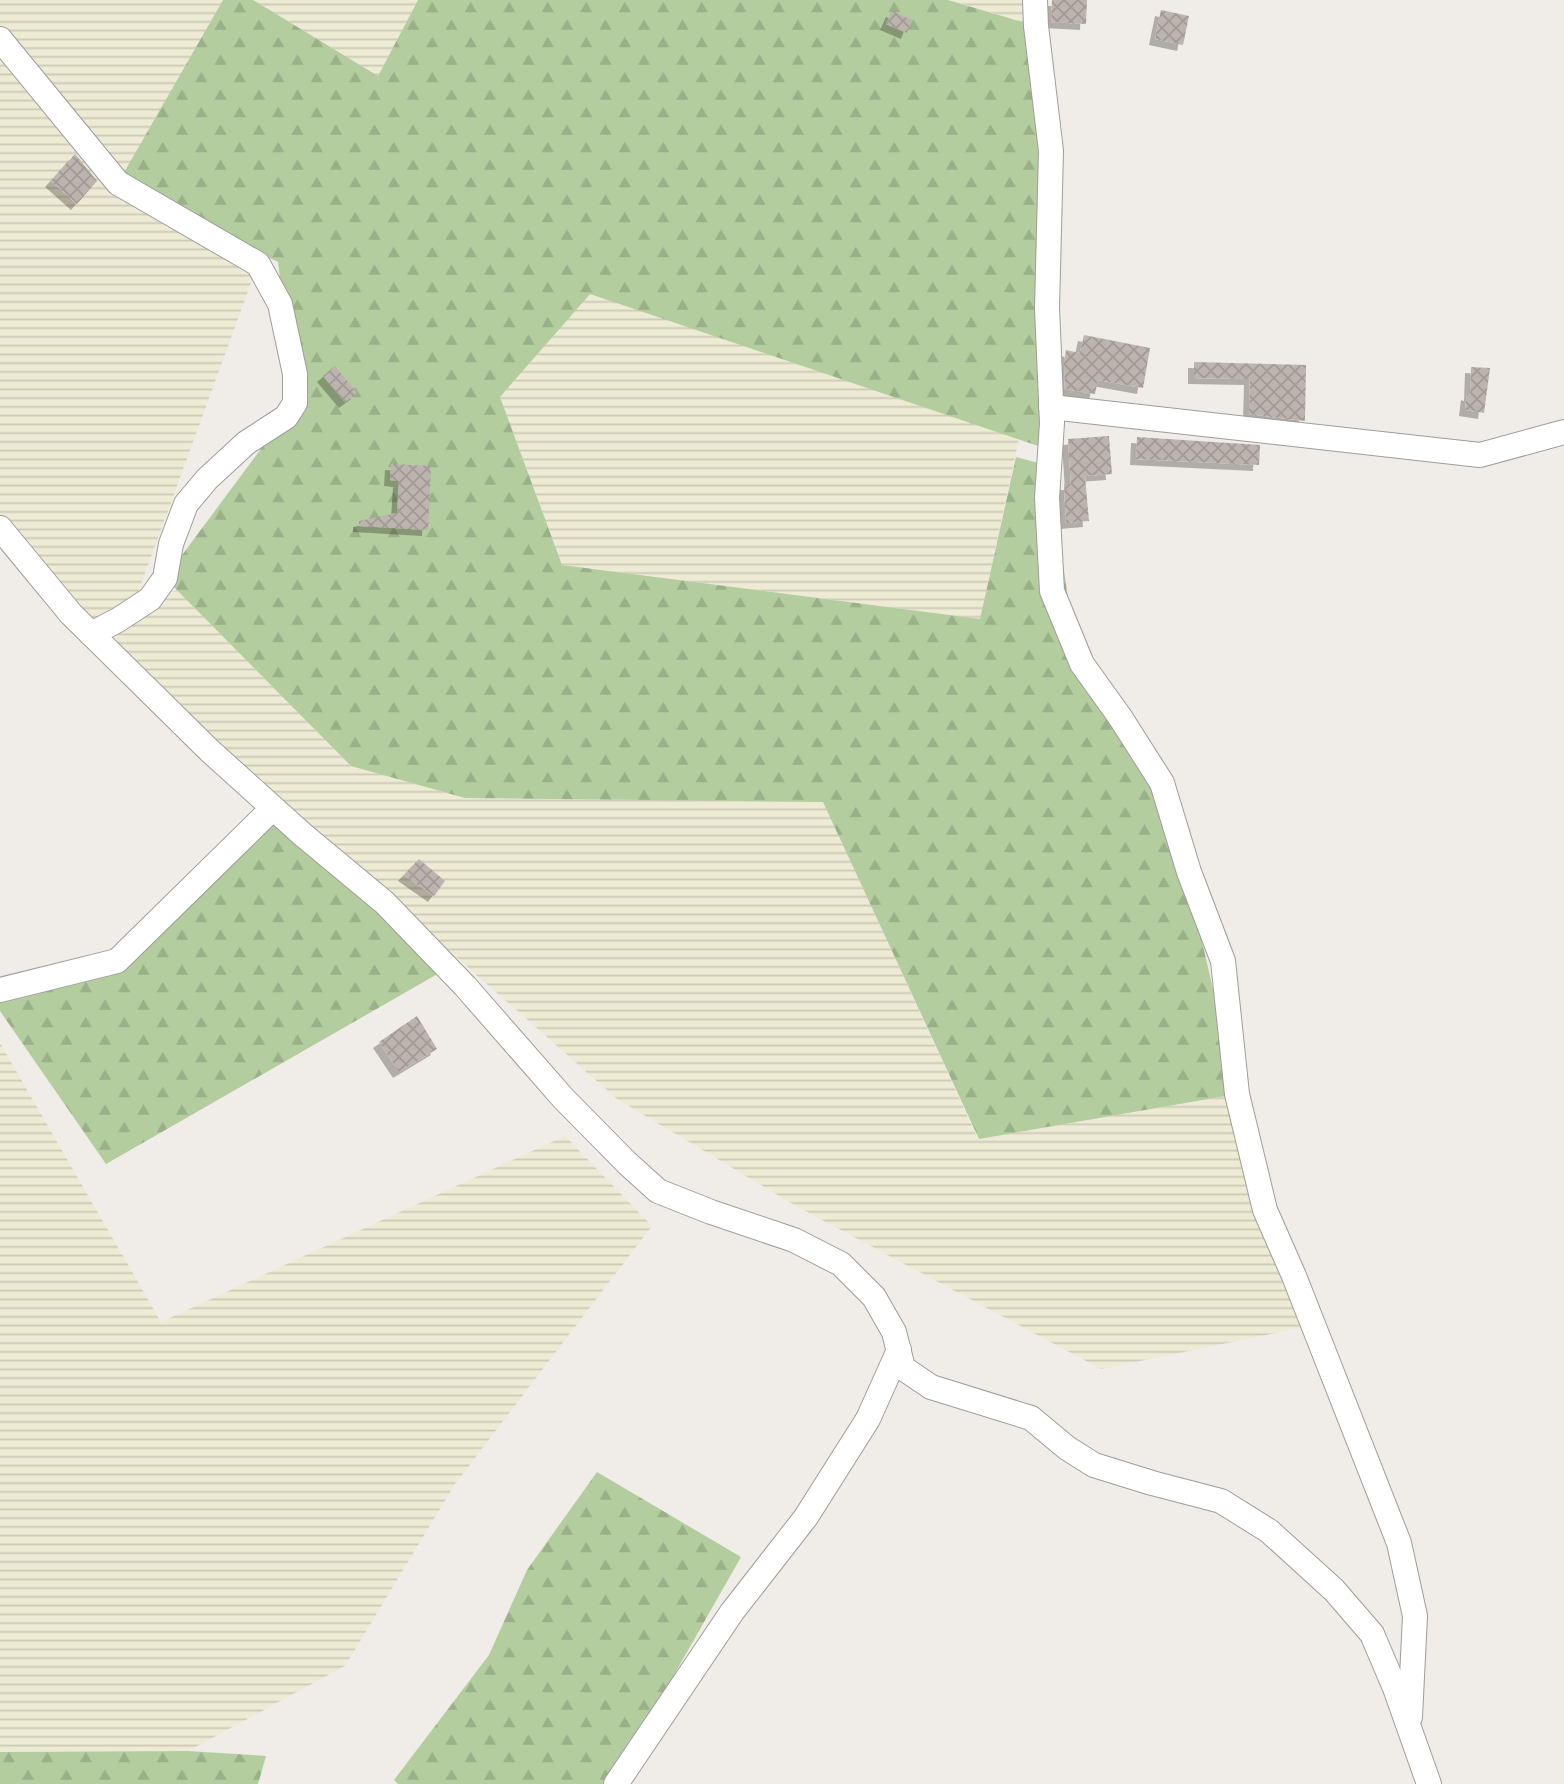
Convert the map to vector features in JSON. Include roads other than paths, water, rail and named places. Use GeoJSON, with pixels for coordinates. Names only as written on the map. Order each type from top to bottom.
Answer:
{"type":"FeatureCollection","features":[{"type":"Feature","properties":{"kind":"street"},"geometry":{"type":"LineString","coordinates":[[1028,3],[1051,151],[1047,308],[1051,407],[1046,498],[1052,591],[1082,664],[1162,783],[1189,872],[1223,961],[1237,1094],[1265,1210],[1299,1288],[1399,1543],[1415,1616],[1409,1728]]}},
{"type":"Feature","properties":{"kind":"street"},"geometry":{"type":"LineString","coordinates":[[0,39],[118,183],[258,264],[280,304],[295,374],[295,403],[286,418],[246,443],[206,479],[186,504],[171,544],[165,578],[150,599],[91,634]]}},
{"type":"Feature","properties":{"kind":"street"},"geometry":{"type":"LineString","coordinates":[[1051,407],[1480,455],[1564,432]]}},
{"type":"Feature","properties":{"kind":"street"},"geometry":{"type":"LineString","coordinates":[[0,527],[71,614],[210,751],[385,903],[465,986],[563,1098],[658,1191],[710,1212],[794,1240],[841,1264],[874,1297],[894,1332],[903,1368],[931,1387],[1031,1418],[1067,1448],[1094,1465],[1220,1501],[1269,1531],[1334,1590],[1372,1634],[1429,1784]]}},
{"type":"Feature","properties":{"kind":"street"},"geometry":{"type":"LineString","coordinates":[[0,990],[117,961],[273,808]]}},
{"type":"Feature","properties":{"kind":"street"},"geometry":{"type":"LineString","coordinates":[[616,1784],[732,1612],[806,1517],[868,1419],[899,1350]]}}]}
